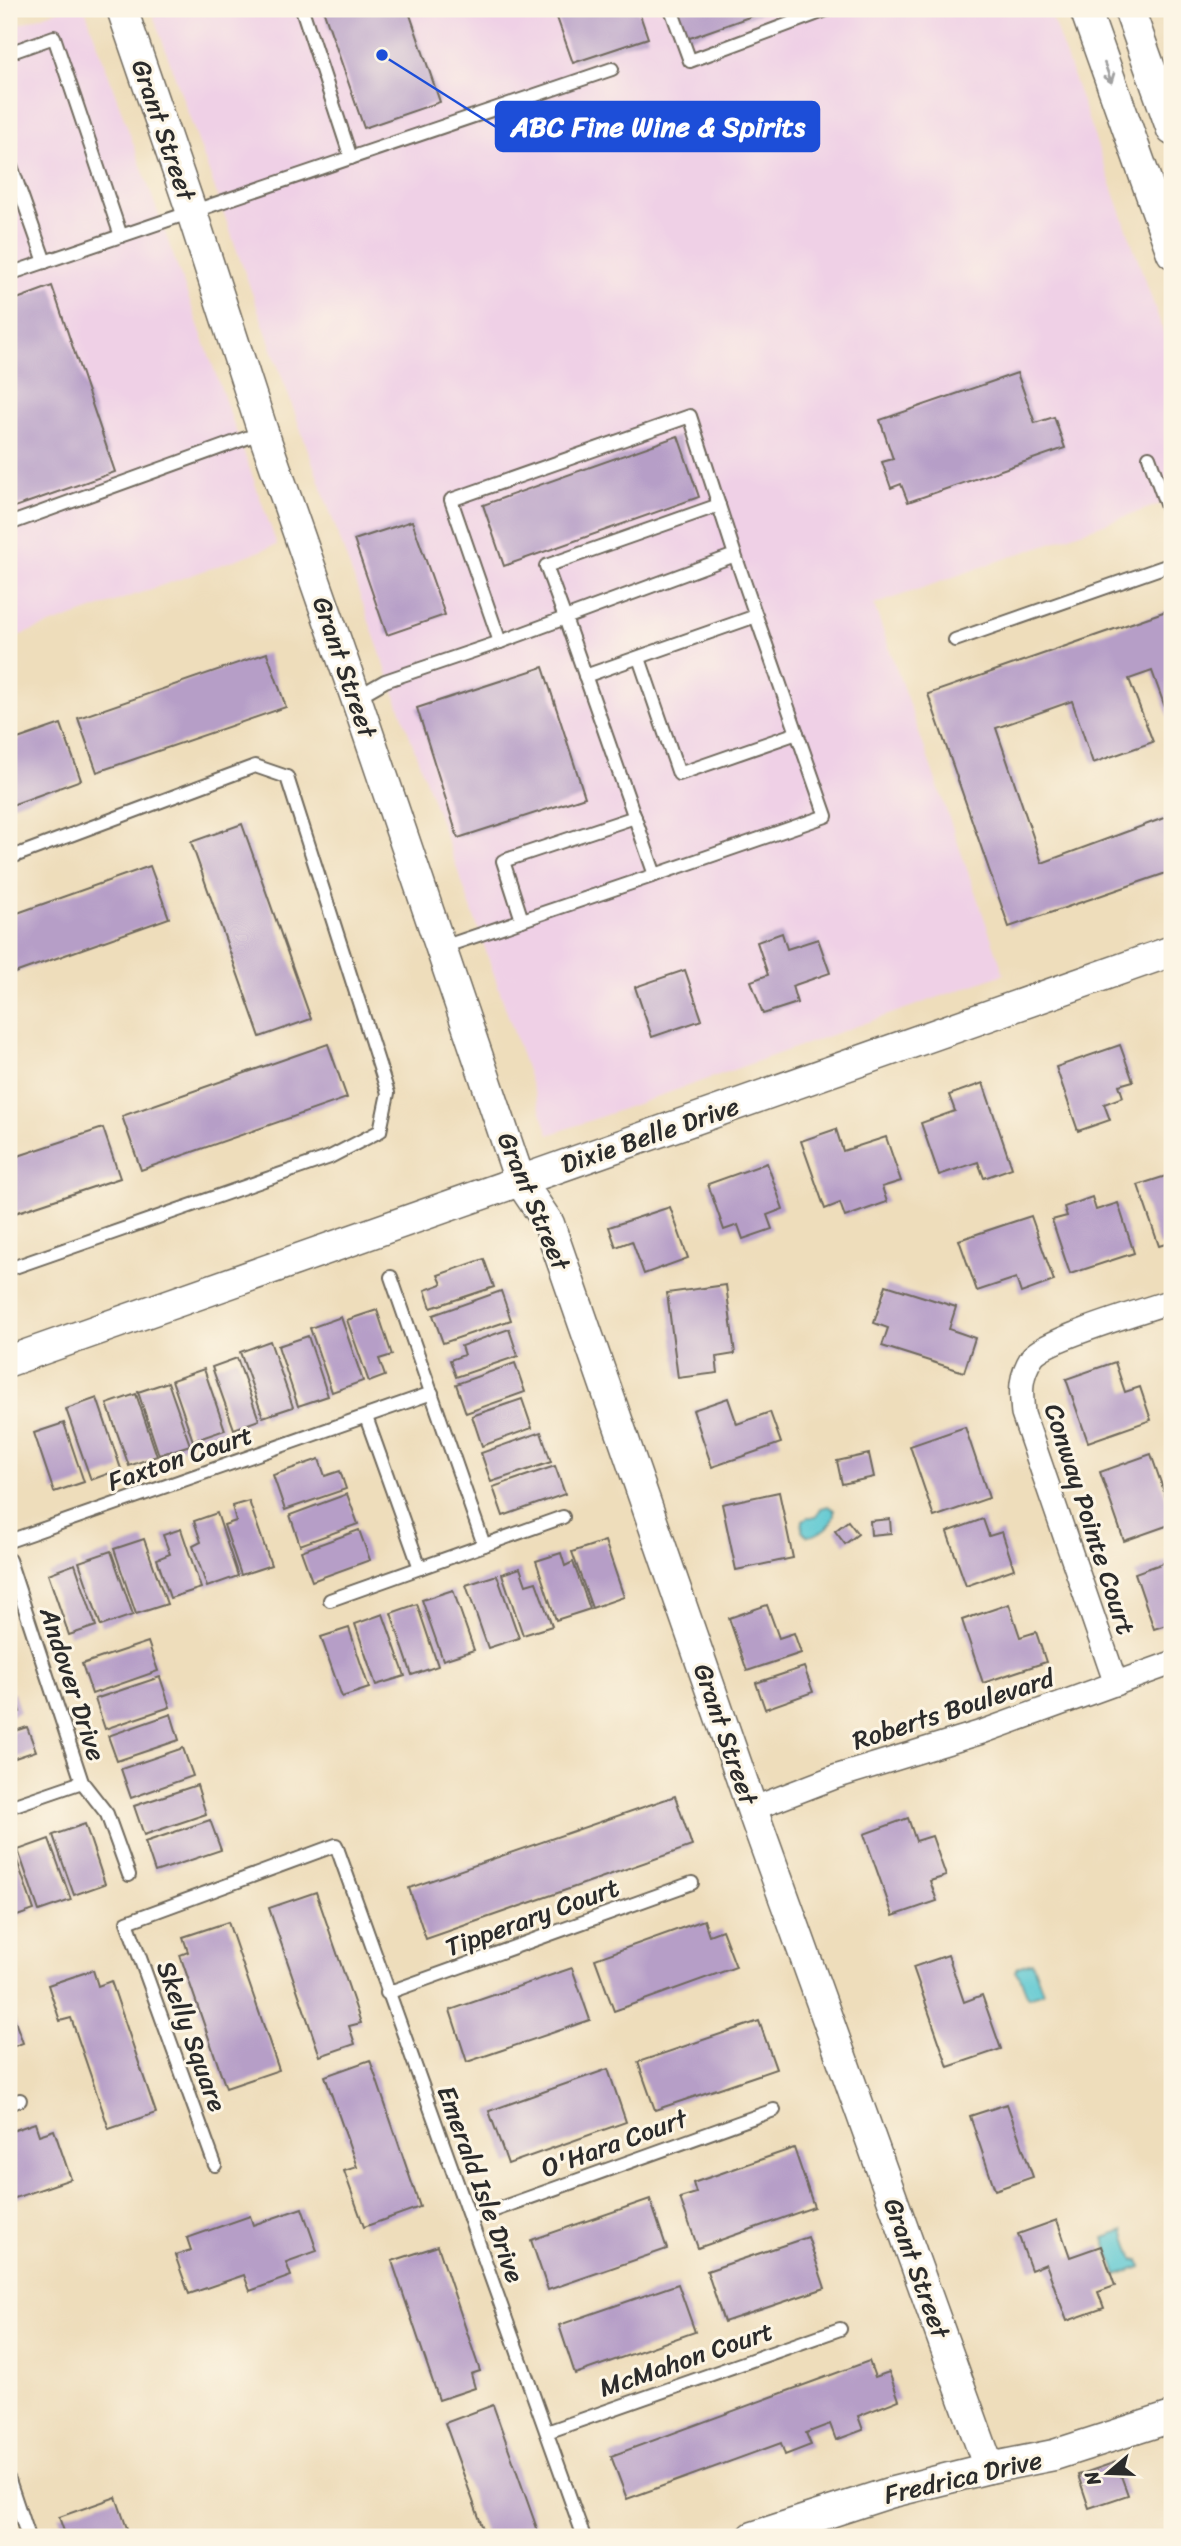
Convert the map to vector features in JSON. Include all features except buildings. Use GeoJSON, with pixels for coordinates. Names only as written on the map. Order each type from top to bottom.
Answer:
{"type":"FeatureCollection","features":[{"type":"Feature","properties":{"kind":"street","name":"Grant Street"},"geometry":{"type":"LineString","coordinates":[[122,9],[263,432],[520,1181],[549,1224],[752,1809],[989,2468]]}},
{"type":"Feature","properties":{"kind":"street"},"geometry":{"type":"LineString","coordinates":[[1084,9],[1172,253]]}},
{"type":"Feature","properties":{"kind":"street"},"geometry":{"type":"LineString","coordinates":[[1129,9],[1172,130]]}},
{"type":"Feature","properties":{"kind":"street","name":"Dixie Belle Drive"},"geometry":{"type":"LineString","coordinates":[[9,1361],[1172,951]]}},
{"type":"Feature","properties":{"kind":"street","name":"Conway Pointe Court"},"geometry":{"type":"LineString","coordinates":[[1116,1684],[1023,1414],[1021,1381],[1033,1354],[1052,1343],[1172,1301]]}},
{"type":"Feature","properties":{"kind":"street","name":"Roberts Boulevard"},"geometry":{"type":"LineString","coordinates":[[752,1809],[835,1777],[982,1732],[1172,1663]]}},
{"type":"Feature","properties":{"kind":"street","name":"Fredrica Drive"},"geometry":{"type":"LineString","coordinates":[[753,2537],[804,2529],[889,2493],[1054,2455],[1172,2417]]}},
{"type":"Feature","properties":{"kind":"lane"},"geometry":{"type":"LineString","coordinates":[[302,9],[351,158]]}},
{"type":"Feature","properties":{"kind":"lane"},"geometry":{"type":"LineString","coordinates":[[671,9],[690,61],[829,9]]}},
{"type":"Feature","properties":{"kind":"lane"},"geometry":{"type":"LineString","coordinates":[[9,53],[54,37],[121,236]]}},
{"type":"Feature","properties":{"kind":"lane"},"geometry":{"type":"LineString","coordinates":[[9,274],[612,69]]}},
{"type":"Feature","properties":{"kind":"lane"},"geometry":{"type":"LineString","coordinates":[[9,160],[45,262]]}},
{"type":"Feature","properties":{"kind":"lane"},"geometry":{"type":"LineString","coordinates":[[440,948],[826,816],[690,416],[451,500],[500,642]]}},
{"type":"Feature","properties":{"kind":"lane"},"geometry":{"type":"LineString","coordinates":[[9,524],[263,432]]}},
{"type":"Feature","properties":{"kind":"lane"},"geometry":{"type":"LineString","coordinates":[[1149,457],[1172,521]]}},
{"type":"Feature","properties":{"kind":"lane"},"geometry":{"type":"LineString","coordinates":[[655,875],[546,566],[719,505]]}},
{"type":"Feature","properties":{"kind":"lane"},"geometry":{"type":"LineString","coordinates":[[356,698],[385,681],[500,642],[736,555]]}},
{"type":"Feature","properties":{"kind":"lane"},"geometry":{"type":"LineString","coordinates":[[956,640],[1172,564]]}},
{"type":"Feature","properties":{"kind":"lane"},"geometry":{"type":"LineString","coordinates":[[585,677],[756,616]]}},
{"type":"Feature","properties":{"kind":"lane"},"geometry":{"type":"LineString","coordinates":[[639,658],[679,774],[797,733]]}},
{"type":"Feature","properties":{"kind":"lane"},"geometry":{"type":"LineString","coordinates":[[9,858],[255,766],[287,777],[388,1093],[380,1131],[330,1157],[9,1269]]}},
{"type":"Feature","properties":{"kind":"lane"},"geometry":{"type":"LineString","coordinates":[[522,920],[503,861],[635,817]]}},
{"type":"Feature","properties":{"kind":"lane"},"geometry":{"type":"LineString","coordinates":[[391,1277],[484,1545]]}},
{"type":"Feature","properties":{"kind":"lane","name":"Faxton Court"},"geometry":{"type":"LineString","coordinates":[[9,1541],[432,1393]]}},
{"type":"Feature","properties":{"kind":"lane"},"geometry":{"type":"LineString","coordinates":[[366,1417],[420,1568]]}},
{"type":"Feature","properties":{"kind":"lane"},"geometry":{"type":"LineString","coordinates":[[330,1600],[563,1517]]}},
{"type":"Feature","properties":{"kind":"lane","name":"Andover Drive"},"geometry":{"type":"LineString","coordinates":[[9,1560],[82,1782],[107,1814],[129,1875]]}},
{"type":"Feature","properties":{"kind":"lane"},"geometry":{"type":"LineString","coordinates":[[9,1807],[82,1782]]}},
{"type":"Feature","properties":{"kind":"lane","name":"Emerald Isle Drive"},"geometry":{"type":"LineString","coordinates":[[127,1922],[336,1845],[584,2537]]}},
{"type":"Feature","properties":{"kind":"lane","name":"Tipperary Court"},"geometry":{"type":"LineString","coordinates":[[387,1993],[692,1883]]}},
{"type":"Feature","properties":{"kind":"lane","name":"Skelly Square"},"geometry":{"type":"LineString","coordinates":[[127,1922],[215,2165]]}},
{"type":"Feature","properties":{"kind":"lane","name":"O'Hara Court"},"geometry":{"type":"LineString","coordinates":[[470,2219],[774,2110]]}},
{"type":"Feature","properties":{"kind":"lane","name":"McMahon Court"},"geometry":{"type":"LineString","coordinates":[[547,2432],[840,2329]]}},
{"type":"Feature","properties":{"kind":"lane"},"geometry":{"type":"LineString","coordinates":[[9,2480],[28,2537]]}},
{"type":"Feature","properties":{"kind":"shaded area"},"geometry":{"type":"Polygon","coordinates":[[[62,9],[85,9],[277,545],[9,639],[9,28],[62,9]]]}},
{"type":"Feature","properties":{"kind":"shaded area"},"geometry":{"type":"Polygon","coordinates":[[[151,9],[1049,9],[1172,356],[1172,500],[874,605],[1004,974],[549,1135],[476,922],[151,9]]]}},
{"type":"Feature","properties":{"kind":"water"},"geometry":{"type":"Polygon","coordinates":[[[828,1506],[834,1510],[830,1524],[817,1534],[807,1536],[802,1531],[803,1520],[816,1517],[821,1508],[828,1506]]]}},
{"type":"Feature","properties":{"kind":"water"},"geometry":{"type":"Polygon","coordinates":[[[1032,1962],[1043,1992],[1028,1997],[1015,1971],[1017,1967],[1032,1962]]]}},
{"type":"Feature","properties":{"kind":"water"},"geometry":{"type":"Polygon","coordinates":[[[1124,2231],[1134,2261],[1139,2260],[1141,2267],[1117,2275],[1104,2238],[1124,2231]]]}},
{"type":"Feature","properties":{"kind":"place","name":"ABC Fine Wine & Spirits"},"geometry":{"type":"Point","coordinates":[382,55]}}]}
